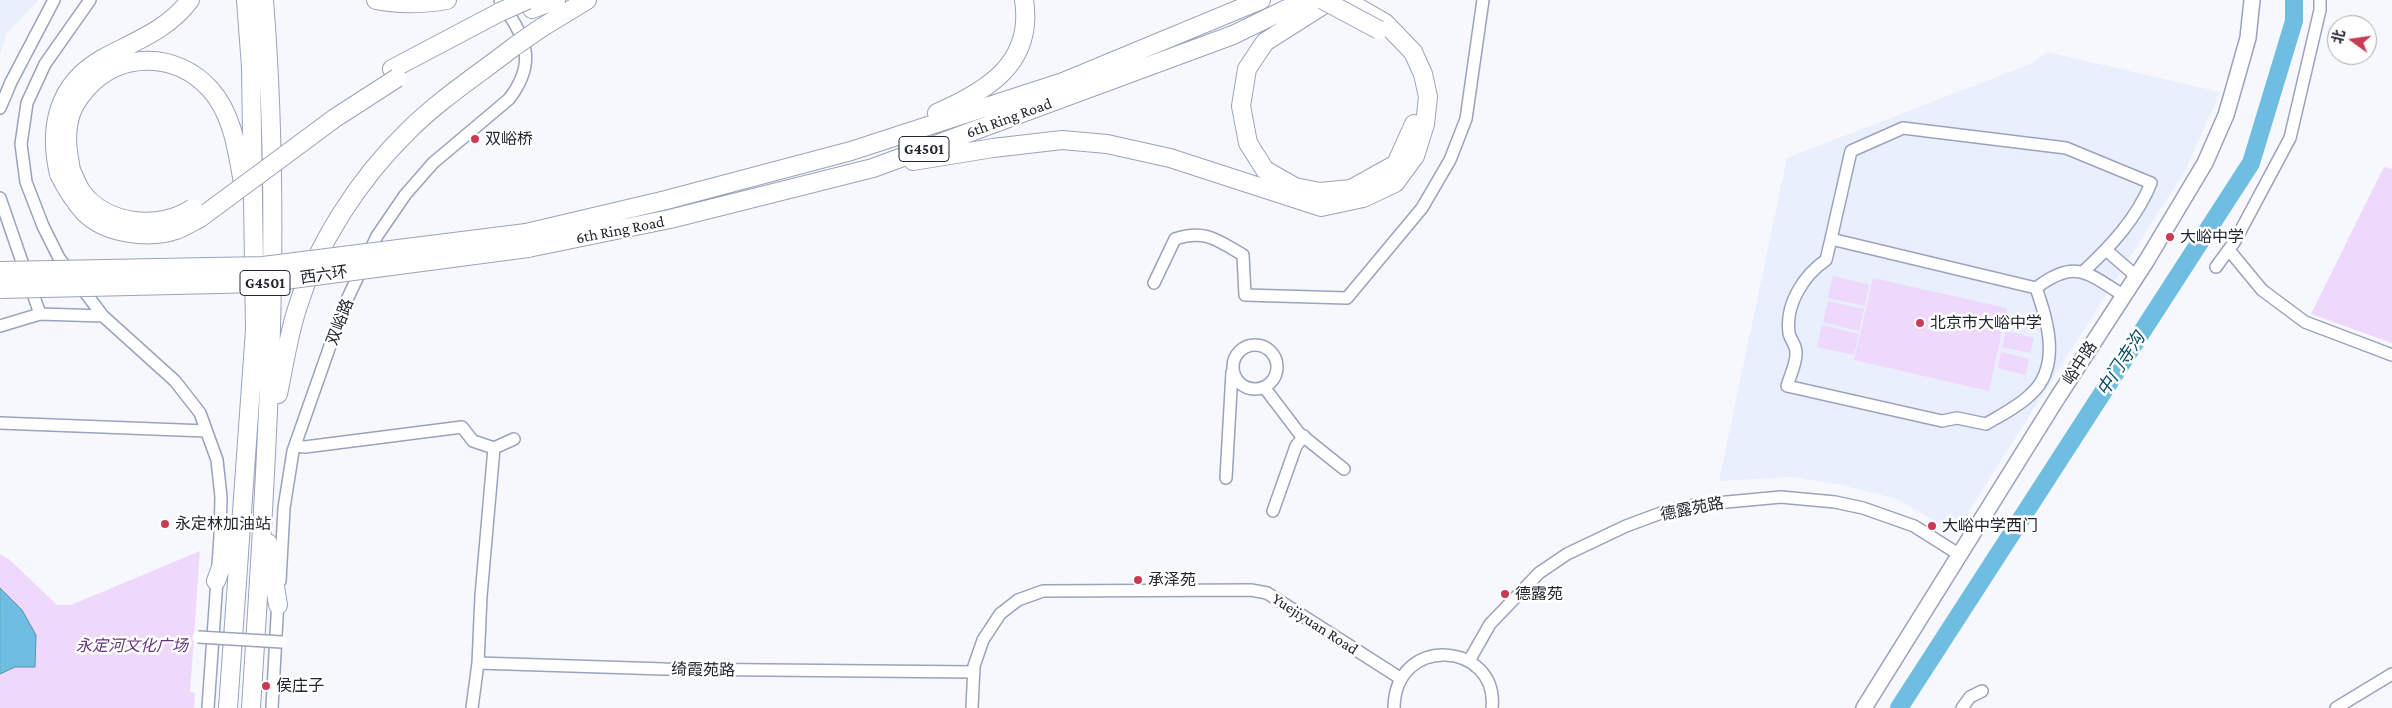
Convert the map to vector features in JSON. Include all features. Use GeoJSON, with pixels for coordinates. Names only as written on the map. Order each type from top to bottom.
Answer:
{"type":"FeatureCollection","features":[{"type":"Feature","properties":{"kind":"highway"},"geometry":{"type":"LineString","coordinates":[[190,0],[168,22],[148,36],[102,59],[84,72],[69,88],[59,110],[54,131],[53,150],[65,172],[71,196],[86,214],[105,225],[127,233],[152,234],[176,230],[200,218],[395,74],[502,11],[556,0]]}},
{"type":"Feature","properties":{"kind":"highway"},"geometry":{"type":"LineString","coordinates":[[228,708],[255,330],[250,67],[246,0]]}},
{"type":"Feature","properties":{"kind":"highway"},"geometry":{"type":"LineString","coordinates":[[251,708],[268,439],[272,328],[269,67],[264,0]]}},
{"type":"Feature","properties":{"kind":"highway"},"geometry":{"type":"LineString","coordinates":[[376,0],[394,3],[425,4],[447,0]]}},
{"type":"Feature","properties":{"kind":"highway"},"geometry":{"type":"LineString","coordinates":[[268,439],[297,309],[331,233],[352,198],[377,163],[438,104],[515,46],[587,0]]}},
{"type":"Feature","properties":{"kind":"highway"},"geometry":{"type":"LineString","coordinates":[[851,151],[971,98],[997,79],[1018,54],[1026,14],[1024,0]]}},
{"type":"Feature","properties":{"kind":"highway","name":"6th Ring Road"},"geometry":{"type":"LineString","coordinates":[[527,240],[666,200],[851,151],[1063,82],[1261,0]]}},
{"type":"Feature","properties":{"kind":"highway","name":"6th Ring Road"},"geometry":{"type":"LineString","coordinates":[[527,240],[670,220],[873,168],[1233,35],[1305,0]]}},
{"type":"Feature","properties":{"kind":"highway"},"geometry":{"type":"LineString","coordinates":[[1323,0],[1382,27],[1398,50],[1411,74],[1416,97],[1414,127],[1396,164],[1351,189],[1320,192],[1295,187],[1265,170],[1248,143],[1241,106],[1247,69],[1265,42],[1331,0]]}},
{"type":"Feature","properties":{"kind":"highway"},"geometry":{"type":"LineString","coordinates":[[873,168],[994,148],[1062,140],[1107,144],[1170,158],[1321,207],[1363,198],[1395,183],[1414,156],[1426,124],[1428,96],[1423,74],[1413,52],[1345,0]]}},
{"type":"Feature","properties":{"kind":"highway"},"geometry":{"type":"LineString","coordinates":[[65,172],[69,120],[79,97],[96,78],[118,65],[140,60],[166,62],[190,72],[211,90],[226,114],[235,141],[253,243]]}},
{"type":"Feature","properties":{"kind":"highway","name":"西六环"},"geometry":{"type":"LineString","coordinates":[[0,271],[263,266],[527,240]]}},
{"type":"Feature","properties":{"kind":"highway","name":"西六环"},"geometry":{"type":"LineString","coordinates":[[0,289],[262,283],[527,240]]}},
{"type":"Feature","properties":{"kind":"highway"},"geometry":{"type":"LineString","coordinates":[[216,581],[242,513]]}},
{"type":"Feature","properties":{"kind":"highway"},"geometry":{"type":"LineString","coordinates":[[263,513],[278,605]]}},
{"type":"Feature","properties":{"kind":"main road","name":"峪中路"},"geometry":{"type":"LineString","coordinates":[[1864,708],[2191,188],[2226,116],[2248,38],[2252,0]]}},
{"type":"Feature","properties":{"kind":"street"},"geometry":{"type":"LineString","coordinates":[[0,108],[11,82],[54,0]]}},
{"type":"Feature","properties":{"kind":"street"},"geometry":{"type":"LineString","coordinates":[[90,0],[45,64],[27,103],[21,144],[26,182],[43,226],[59,258],[104,316],[175,381],[200,413],[217,460],[221,497],[208,708]]}},
{"type":"Feature","properties":{"kind":"street"},"geometry":{"type":"LineString","coordinates":[[1154,282],[1175,239],[1192,233],[1214,238],[1242,255],[1245,296],[1346,298],[1422,208],[1450,160],[1466,119],[1483,0]]}},
{"type":"Feature","properties":{"kind":"street"},"geometry":{"type":"LineString","coordinates":[[2216,267],[2228,250],[2274,170],[2290,138],[2320,10],[2320,0]]}},
{"type":"Feature","properties":{"kind":"street","name":"双峪路"},"geometry":{"type":"LineString","coordinates":[[272,708],[284,508],[295,446],[344,306],[377,236],[405,195],[433,163],[509,99],[525,74],[526,56],[520,30],[502,11]]}},
{"type":"Feature","properties":{"kind":"street"},"geometry":{"type":"LineString","coordinates":[[2036,288],[2050,333],[2049,354],[2042,381],[2032,394],[1986,424],[1957,418],[1942,420],[1787,386],[1796,352],[1789,333],[1790,315],[1796,293],[1808,274],[1826,260],[1851,151],[1903,128],[2066,148],[2151,183],[2128,224],[2106,250],[2084,271]]}},
{"type":"Feature","properties":{"kind":"street"},"geometry":{"type":"LineString","coordinates":[[0,198],[40,314]]}},
{"type":"Feature","properties":{"kind":"street"},"geometry":{"type":"LineString","coordinates":[[1831,239],[2036,288],[2061,272],[2084,271],[2124,296]]}},
{"type":"Feature","properties":{"kind":"street"},"geometry":{"type":"LineString","coordinates":[[2106,250],[2136,276]]}},
{"type":"Feature","properties":{"kind":"street"},"geometry":{"type":"LineString","coordinates":[[2228,250],[2262,290],[2304,322],[2392,355]]}},
{"type":"Feature","properties":{"kind":"street"},"geometry":{"type":"LineString","coordinates":[[0,326],[40,314],[104,316]]}},
{"type":"Feature","properties":{"kind":"street"},"geometry":{"type":"LineString","coordinates":[[1226,478],[1232,368],[1236,354],[1255,344],[1269,350],[1274,355],[1277,370],[1275,377],[1264,387],[1257,389],[1243,386],[1238,382],[1232,368]]}},
{"type":"Feature","properties":{"kind":"street"},"geometry":{"type":"LineString","coordinates":[[1264,387],[1304,436],[1344,469]]}},
{"type":"Feature","properties":{"kind":"street"},"geometry":{"type":"LineString","coordinates":[[0,423],[206,431]]}},
{"type":"Feature","properties":{"kind":"street"},"geometry":{"type":"LineString","coordinates":[[295,446],[306,447],[462,426],[473,442],[494,448],[514,439]]}},
{"type":"Feature","properties":{"kind":"street"},"geometry":{"type":"LineString","coordinates":[[1273,511],[1296,446],[1304,436]]}},
{"type":"Feature","properties":{"kind":"street"},"geometry":{"type":"LineString","coordinates":[[472,708],[478,663],[481,596],[494,448]]}},
{"type":"Feature","properties":{"kind":"street","name":"德露苑路"},"geometry":{"type":"LineString","coordinates":[[1469,661],[1490,624],[1539,573],[1567,554],[1626,526],[1661,513],[1694,505],[1781,498],[1835,502],[1863,508],[1914,526],[1960,555]]}},
{"type":"Feature","properties":{"kind":"street","name":"Yuejiyuan Road"},"geometry":{"type":"LineString","coordinates":[[972,708],[974,672],[983,640],[1000,614],[1018,600],[1043,592],[1251,590],[1267,593],[1400,678]]}},
{"type":"Feature","properties":{"kind":"street"},"geometry":{"type":"LineString","coordinates":[[198,637],[282,642]]}},
{"type":"Feature","properties":{"kind":"street"},"geometry":{"type":"LineString","coordinates":[[1394,708],[1394,694],[1400,678],[1410,666],[1423,658],[1439,654],[1454,655],[1469,661],[1481,672],[1489,685],[1492,708]]}},
{"type":"Feature","properties":{"kind":"street","name":"绮霞苑路"},"geometry":{"type":"LineString","coordinates":[[478,663],[664,669],[974,672]]}},
{"type":"Feature","properties":{"kind":"street"},"geometry":{"type":"LineString","coordinates":[[2336,708],[2392,674]]}},
{"type":"Feature","properties":{"kind":"street"},"geometry":{"type":"LineString","coordinates":[[1962,708],[1970,697],[1982,692]]}},
{"type":"Feature","properties":{"kind":"shaded area"},"geometry":{"type":"Polygon","coordinates":[[[0,0],[39,0],[6,34],[0,55],[0,0]]]}},
{"type":"Feature","properties":{"kind":"shaded area","name":"北京市大峪中学"},"geometry":{"type":"Polygon","coordinates":[[[2047,52],[2220,92],[2186,169],[1955,533],[1897,499],[1841,485],[1792,477],[1719,481],[1787,158],[2030,64],[2047,52]]]}},
{"type":"Feature","properties":{"kind":"green space"},"geometry":{"type":"Polygon","coordinates":[[[2384,167],[2392,169],[2392,343],[2311,314],[2384,167]]]}},
{"type":"Feature","properties":{"kind":"green space"},"geometry":{"type":"Polygon","coordinates":[[[1833,276],[1869,285],[1865,306],[1828,298],[1833,276]]]}},
{"type":"Feature","properties":{"kind":"green space"},"geometry":{"type":"Polygon","coordinates":[[[1873,278],[2007,308],[1989,391],[1854,360],[1873,278]]]}},
{"type":"Feature","properties":{"kind":"green space"},"geometry":{"type":"Polygon","coordinates":[[[1828,301],[1864,309],[1859,331],[1823,322],[1828,301]]]}},
{"type":"Feature","properties":{"kind":"green space"},"geometry":{"type":"Polygon","coordinates":[[[1822,325],[1859,334],[1854,355],[1817,347],[1822,325]]]}},
{"type":"Feature","properties":{"kind":"green space"},"geometry":{"type":"Polygon","coordinates":[[[2006,331],[2034,338],[2030,353],[2002,347],[2006,331]]]}},
{"type":"Feature","properties":{"kind":"green space"},"geometry":{"type":"Polygon","coordinates":[[[2001,352],[2029,359],[2026,375],[1998,368],[2001,352]]]}},
{"type":"Feature","properties":{"kind":"green space","name":"永定河文化广场"},"geometry":{"type":"Polygon","coordinates":[[[200,551],[190,692],[195,693],[194,708],[0,708],[0,554],[10,560],[57,605],[71,605],[200,551]]]}},
{"type":"Feature","properties":{"kind":"water"},"geometry":{"type":"Polygon","coordinates":[[[0,588],[22,610],[36,635],[35,667],[15,667],[0,674],[0,588]]]}},
{"type":"Feature","properties":{"kind":"waterway","name":"中门寺沟"},"geometry":{"type":"LineString","coordinates":[[1899,708],[2251,163],[2294,21],[2294,0]]}},
{"type":"Feature","properties":{"kind":"place","name":"双峪桥"},"geometry":{"type":"Point","coordinates":[475,139]}},
{"type":"Feature","properties":{"kind":"place","name":"大峪中学"},"geometry":{"type":"Point","coordinates":[2170,237]}},
{"type":"Feature","properties":{"kind":"place","name":"北京市大峪中学"},"geometry":{"type":"Point","coordinates":[1920,323]}},
{"type":"Feature","properties":{"kind":"place","name":"永定林加油站"},"geometry":{"type":"Point","coordinates":[165,524]}},
{"type":"Feature","properties":{"kind":"place","name":"大峪中学西门"},"geometry":{"type":"Point","coordinates":[1932,526]}},
{"type":"Feature","properties":{"kind":"place","name":"承泽苑"},"geometry":{"type":"Point","coordinates":[1138,580]}},
{"type":"Feature","properties":{"kind":"place","name":"德露苑"},"geometry":{"type":"Point","coordinates":[1505,594]}},
{"type":"Feature","properties":{"kind":"place","name":"侯庄子"},"geometry":{"type":"Point","coordinates":[266,686]}}]}
